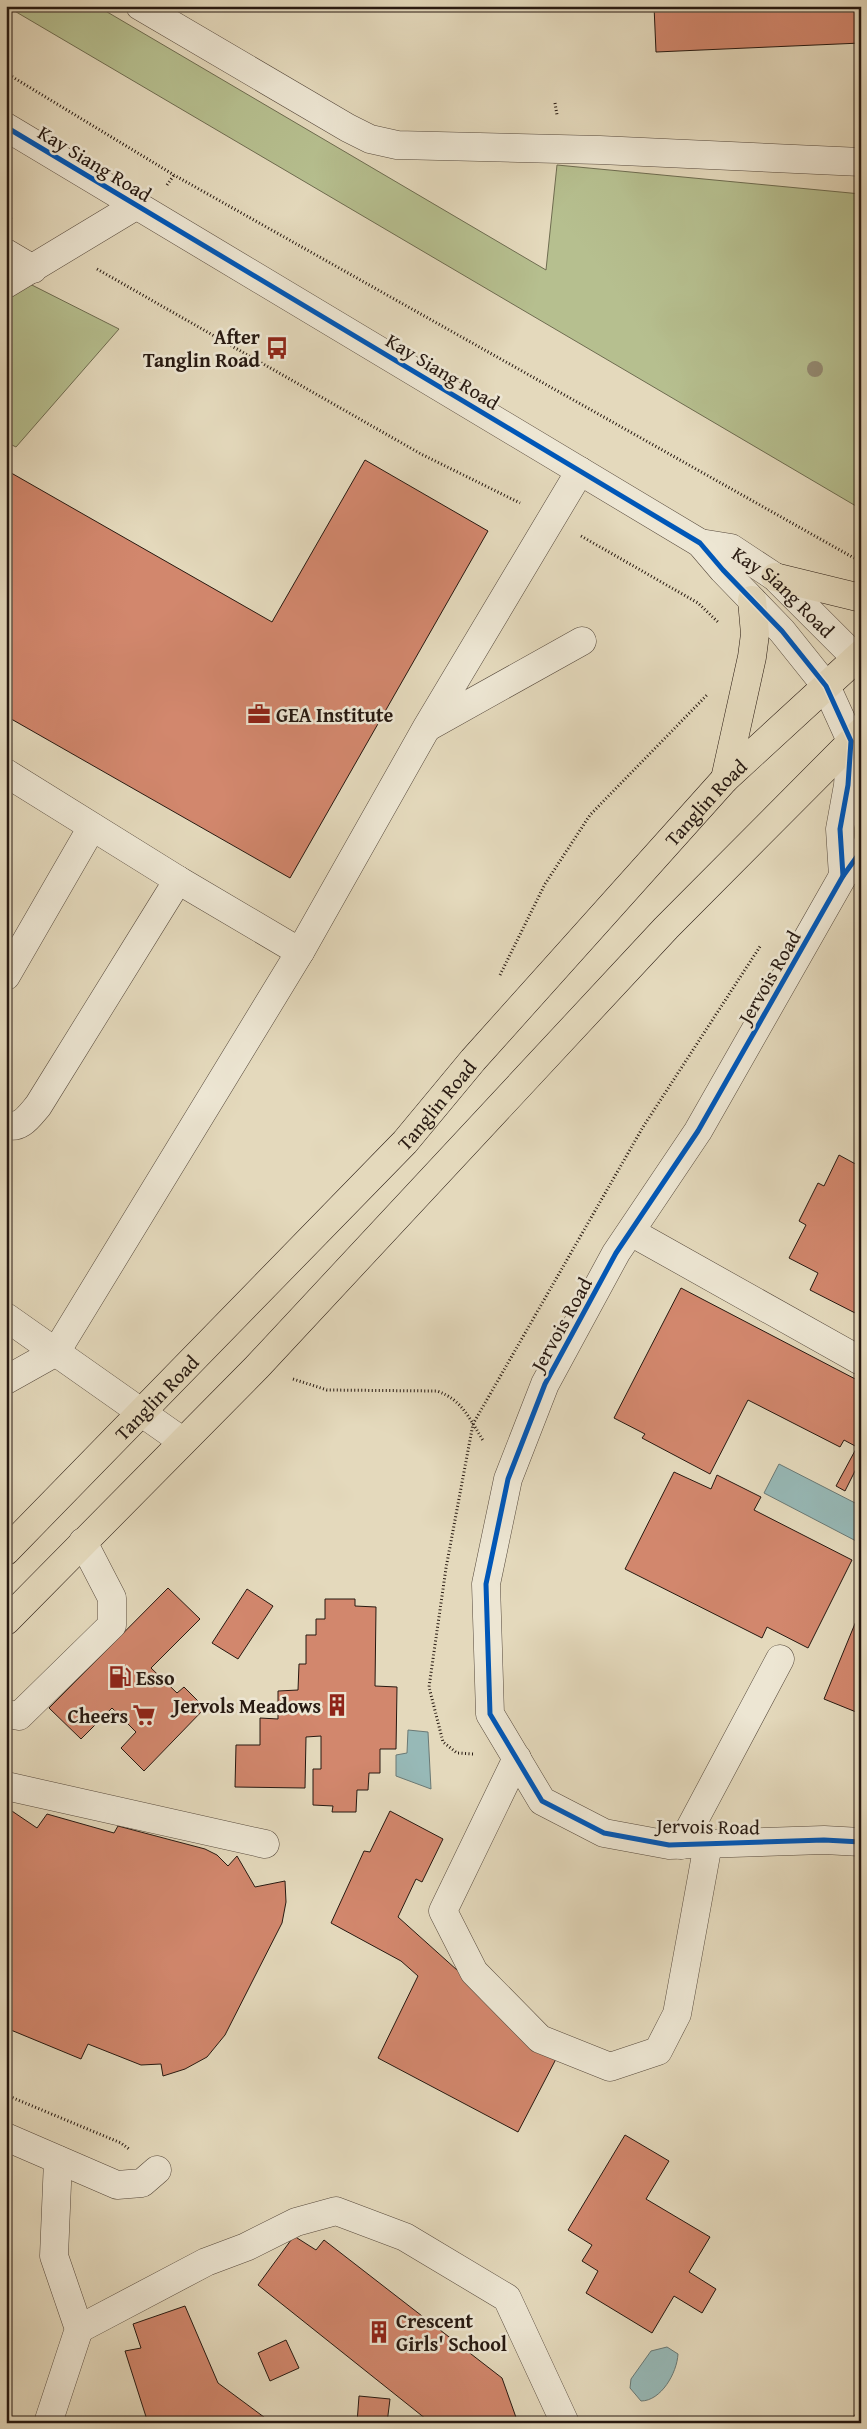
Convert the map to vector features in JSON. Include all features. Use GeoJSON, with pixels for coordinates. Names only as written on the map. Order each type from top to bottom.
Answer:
{"type":"FeatureCollection","features":[{"type":"Feature","properties":{"kind":"main road"},"geometry":{"type":"LineString","coordinates":[[775,577],[861,598]]}},
{"type":"Feature","properties":{"kind":"main road"},"geometry":{"type":"LineString","coordinates":[[725,779],[752,657],[755,634],[752,600]]}},
{"type":"Feature","properties":{"kind":"main road","name":"Tanglin Road"},"geometry":{"type":"LineString","coordinates":[[6,1551],[405,1142],[480,1053],[725,779],[826,686],[859,659]]}},
{"type":"Feature","properties":{"kind":"main road"},"geometry":{"type":"LineString","coordinates":[[6,1621],[257,1367],[666,928],[856,736]]}},
{"type":"Feature","properties":{"kind":"street"},"geometry":{"type":"LineString","coordinates":[[140,6],[348,128],[370,139],[397,145],[600,150],[861,162]]}},
{"type":"Feature","properties":{"kind":"street","name":"Kay Siang Road"},"geometry":{"type":"LineString","coordinates":[[6,128],[700,542],[782,631],[826,686]]}},
{"type":"Feature","properties":{"kind":"street"},"geometry":{"type":"LineString","coordinates":[[6,284],[137,205]]}},
{"type":"Feature","properties":{"kind":"street"},"geometry":{"type":"LineString","coordinates":[[6,253],[33,269]]}},
{"type":"Feature","properties":{"kind":"street"},"geometry":{"type":"LineString","coordinates":[[6,1380],[56,1352],[300,952],[427,728],[580,471]]}},
{"type":"Feature","properties":{"kind":"street","name":"Kay Siang Road"},"geometry":{"type":"LineString","coordinates":[[700,542],[731,548],[775,577],[859,659]]}},
{"type":"Feature","properties":{"kind":"street"},"geometry":{"type":"LineString","coordinates":[[427,728],[582,641]]}},
{"type":"Feature","properties":{"kind":"street"},"geometry":{"type":"LineString","coordinates":[[826,686],[856,736],[840,829],[843,876]]}},
{"type":"Feature","properties":{"kind":"street"},"geometry":{"type":"LineString","coordinates":[[6,773],[178,880],[300,952]]}},
{"type":"Feature","properties":{"kind":"street"},"geometry":{"type":"LineString","coordinates":[[6,976],[92,827]]}},
{"type":"Feature","properties":{"kind":"street","name":"Jervois Road"},"geometry":{"type":"LineString","coordinates":[[861,851],[843,876],[698,1131],[616,1253],[545,1384],[508,1479],[486,1584],[490,1714],[542,1801],[604,1833],[669,1845],[824,1840],[861,1842]]}},
{"type":"Feature","properties":{"kind":"street"},"geometry":{"type":"LineString","coordinates":[[6,1124],[10,1126],[22,1124],[38,1106],[178,880]]}},
{"type":"Feature","properties":{"kind":"street"},"geometry":{"type":"LineString","coordinates":[[631,1232],[861,1361]]}},
{"type":"Feature","properties":{"kind":"street"},"geometry":{"type":"LineString","coordinates":[[6,1316],[182,1442]]}},
{"type":"Feature","properties":{"kind":"street"},"geometry":{"type":"LineString","coordinates":[[6,1714],[19,1716],[112,1625],[112,1598],[83,1542]]}},
{"type":"Feature","properties":{"kind":"street"},"geometry":{"type":"LineString","coordinates":[[681,1845],[780,1659]]}},
{"type":"Feature","properties":{"kind":"street"},"geometry":{"type":"LineString","coordinates":[[517,1758],[443,1911],[474,1972],[540,2039],[610,2067],[658,2051],[677,2014],[708,1844]]}},
{"type":"Feature","properties":{"kind":"street"},"geometry":{"type":"LineString","coordinates":[[6,1786],[265,1844]]}},
{"type":"Feature","properties":{"kind":"street"},"geometry":{"type":"LineString","coordinates":[[6,2137],[117,2185],[142,2182],[157,2170]]}},
{"type":"Feature","properties":{"kind":"street"},"geometry":{"type":"LineString","coordinates":[[48,2423],[80,2328],[54,2256],[58,2160]]}},
{"type":"Feature","properties":{"kind":"street"},"geometry":{"type":"LineString","coordinates":[[80,2328],[206,2262],[246,2247],[296,2222],[336,2211],[405,2237],[507,2298],[565,2423]]}},
{"type":"Feature","properties":{"kind":"path"},"geometry":{"type":"LineString","coordinates":[[6,73],[174,175],[861,562]]}},
{"type":"Feature","properties":{"kind":"path"},"geometry":{"type":"LineString","coordinates":[[6,215],[14,220]]}},
{"type":"Feature","properties":{"kind":"path"},"geometry":{"type":"LineString","coordinates":[[64,250],[421,454],[552,519],[698,603],[726,630]]}},
{"type":"Feature","properties":{"kind":"path"},"geometry":{"type":"LineString","coordinates":[[498,979],[545,884],[590,815],[708,694]]}},
{"type":"Feature","properties":{"kind":"path"},"geometry":{"type":"LineString","coordinates":[[257,1367],[327,1390],[424,1390],[449,1395],[468,1412],[473,1424],[508,1479]]}},
{"type":"Feature","properties":{"kind":"path"},"geometry":{"type":"LineString","coordinates":[[6,2095],[121,2143],[157,2170]]}},
{"type":"Feature","properties":{"kind":"green space"},"geometry":{"type":"Polygon","coordinates":[[[6,6],[97,6],[546,270],[557,165],[861,194],[861,509],[6,6]]]}},
{"type":"Feature","properties":{"kind":"green space"},"geometry":{"type":"Polygon","coordinates":[[[18,278],[119,329],[16,447],[6,442],[6,286],[18,278]]]}},
{"type":"Feature","properties":{"kind":"water"},"geometry":{"type":"Polygon","coordinates":[[[779,1464],[861,1506],[861,1537],[858,1542],[764,1493],[779,1464]]]}},
{"type":"Feature","properties":{"kind":"water"},"geometry":{"type":"Polygon","coordinates":[[[408,1730],[428,1732],[431,1789],[396,1776],[396,1755],[407,1753],[408,1730]]]}},
{"type":"Feature","properties":{"kind":"water"},"geometry":{"type":"Polygon","coordinates":[[[667,2347],[678,2354],[675,2369],[667,2385],[661,2391],[648,2400],[641,2401],[630,2388],[631,2379],[651,2351],[667,2347]]]}},
{"type":"Feature","properties":{"kind":"building"},"geometry":{"type":"Polygon","coordinates":[[[654,6],[861,6],[861,43],[656,52],[654,6]]]}},
{"type":"Feature","properties":{"kind":"building"},"geometry":{"type":"Polygon","coordinates":[[[365,460],[488,531],[290,878],[6,716],[6,470],[272,622],[365,460]]]}},
{"type":"Feature","properties":{"kind":"building"},"geometry":{"type":"Polygon","coordinates":[[[839,1155],[861,1167],[861,1316],[810,1290],[818,1273],[789,1258],[806,1225],[799,1221],[818,1183],[824,1186],[839,1155]]]}},
{"type":"Feature","properties":{"kind":"building"},"geometry":{"type":"Polygon","coordinates":[[[681,1288],[861,1382],[861,1459],[845,1491],[836,1486],[857,1447],[844,1440],[840,1447],[748,1400],[710,1474],[642,1438],[645,1434],[614,1418],[681,1288]]]}},
{"type":"Feature","properties":{"kind":"building"},"geometry":{"type":"Polygon","coordinates":[[[674,1472],[711,1489],[717,1475],[761,1497],[754,1510],[852,1560],[808,1648],[767,1627],[762,1638],[625,1569],[674,1472]]]}},
{"type":"Feature","properties":{"kind":"building","name":"Esso"},"geometry":{"type":"Polygon","coordinates":[[[168,1588],[200,1619],[151,1668],[177,1693],[184,1687],[205,1708],[144,1771],[121,1748],[136,1732],[112,1708],[81,1739],[49,1708],[168,1588]]]}},
{"type":"Feature","properties":{"kind":"building"},"geometry":{"type":"Polygon","coordinates":[[[247,1589],[273,1606],[238,1659],[212,1643],[247,1589]]]}},
{"type":"Feature","properties":{"kind":"building","name":"Jervols Meadows"},"geometry":{"type":"Polygon","coordinates":[[[325,1599],[355,1599],[355,1606],[376,1607],[375,1686],[397,1687],[396,1749],[380,1749],[380,1773],[369,1773],[368,1790],[357,1790],[356,1812],[332,1812],[333,1806],[313,1805],[313,1769],[321,1769],[321,1736],[306,1737],[305,1788],[235,1787],[236,1745],[260,1745],[260,1718],[278,1719],[278,1691],[298,1690],[299,1664],[306,1664],[306,1635],[316,1635],[316,1619],[325,1619],[325,1599]]]}},
{"type":"Feature","properties":{"kind":"building"},"geometry":{"type":"Polygon","coordinates":[[[861,1609],[861,1714],[824,1699],[861,1609]]]}},
{"type":"Feature","properties":{"kind":"building"},"geometry":{"type":"Polygon","coordinates":[[[6,1807],[37,1828],[47,1814],[114,1833],[118,1826],[205,1849],[217,1855],[228,1866],[237,1856],[255,1887],[285,1881],[286,1902],[282,1923],[225,2035],[207,2057],[185,2069],[163,2076],[161,2064],[141,2065],[88,2044],[81,2059],[6,2028],[6,1807]]]}},
{"type":"Feature","properties":{"kind":"building"},"geometry":{"type":"Polygon","coordinates":[[[390,1811],[443,1839],[422,1882],[416,1879],[398,1917],[556,2059],[518,2132],[378,2058],[418,1976],[401,1961],[331,1923],[364,1851],[370,1852],[390,1811]]]}},
{"type":"Feature","properties":{"kind":"building"},"geometry":{"type":"Polygon","coordinates":[[[625,2135],[669,2161],[646,2199],[710,2237],[689,2272],[716,2289],[702,2313],[674,2296],[652,2333],[586,2293],[598,2271],[582,2261],[592,2245],[568,2230],[625,2135]]]}},
{"type":"Feature","properties":{"kind":"building","name":"Crescent Girls' School"},"geometry":{"type":"Polygon","coordinates":[[[294,2236],[316,2250],[324,2240],[502,2378],[518,2423],[431,2423],[258,2285],[294,2236]]]}},
{"type":"Feature","properties":{"kind":"building"},"geometry":{"type":"Polygon","coordinates":[[[185,2306],[218,2383],[272,2423],[148,2423],[125,2351],[141,2348],[133,2324],[185,2306]]]}},
{"type":"Feature","properties":{"kind":"building"},"geometry":{"type":"Polygon","coordinates":[[[286,2340],[299,2368],[270,2381],[258,2353],[286,2340]]]}},
{"type":"Feature","properties":{"kind":"building"},"geometry":{"type":"Polygon","coordinates":[[[359,2396],[390,2399],[387,2423],[357,2423],[359,2396]]]}},
{"type":"Feature","properties":{"kind":"building"},"geometry":{"type":"Polygon","coordinates":[[[861,2405],[861,2423],[850,2423],[861,2405]]]}},
{"type":"Feature","properties":{"kind":"cycle path"},"geometry":{"type":"LineString","coordinates":[[6,127],[700,543],[723,570],[782,631],[826,686],[851,741],[848,785],[840,829],[843,876]]}},
{"type":"Feature","properties":{"kind":"cycle path"},"geometry":{"type":"LineString","coordinates":[[861,851],[843,876],[698,1131],[616,1253],[545,1384],[508,1479],[486,1584],[490,1714],[542,1801],[604,1833],[669,1845],[824,1840],[861,1842]]}},
{"type":"Feature","properties":{"kind":"place","name":"After Tanglin Road"},"geometry":{"type":"Point","coordinates":[277,348]}},
{"type":"Feature","properties":{"kind":"place","name":"GEA Institute"},"geometry":{"type":"Point","coordinates":[259,714]}},
{"type":"Feature","properties":{"kind":"place","name":"Esso"},"geometry":{"type":"Point","coordinates":[120,1677]}},
{"type":"Feature","properties":{"kind":"place","name":"Jervols Meadows"},"geometry":{"type":"Point","coordinates":[337,1705]}},
{"type":"Feature","properties":{"kind":"place","name":"Cheers"},"geometry":{"type":"Point","coordinates":[144,1715]}},
{"type":"Feature","properties":{"kind":"place","name":"Crescent Girls' School"},"geometry":{"type":"Point","coordinates":[379,2332]}}]}
